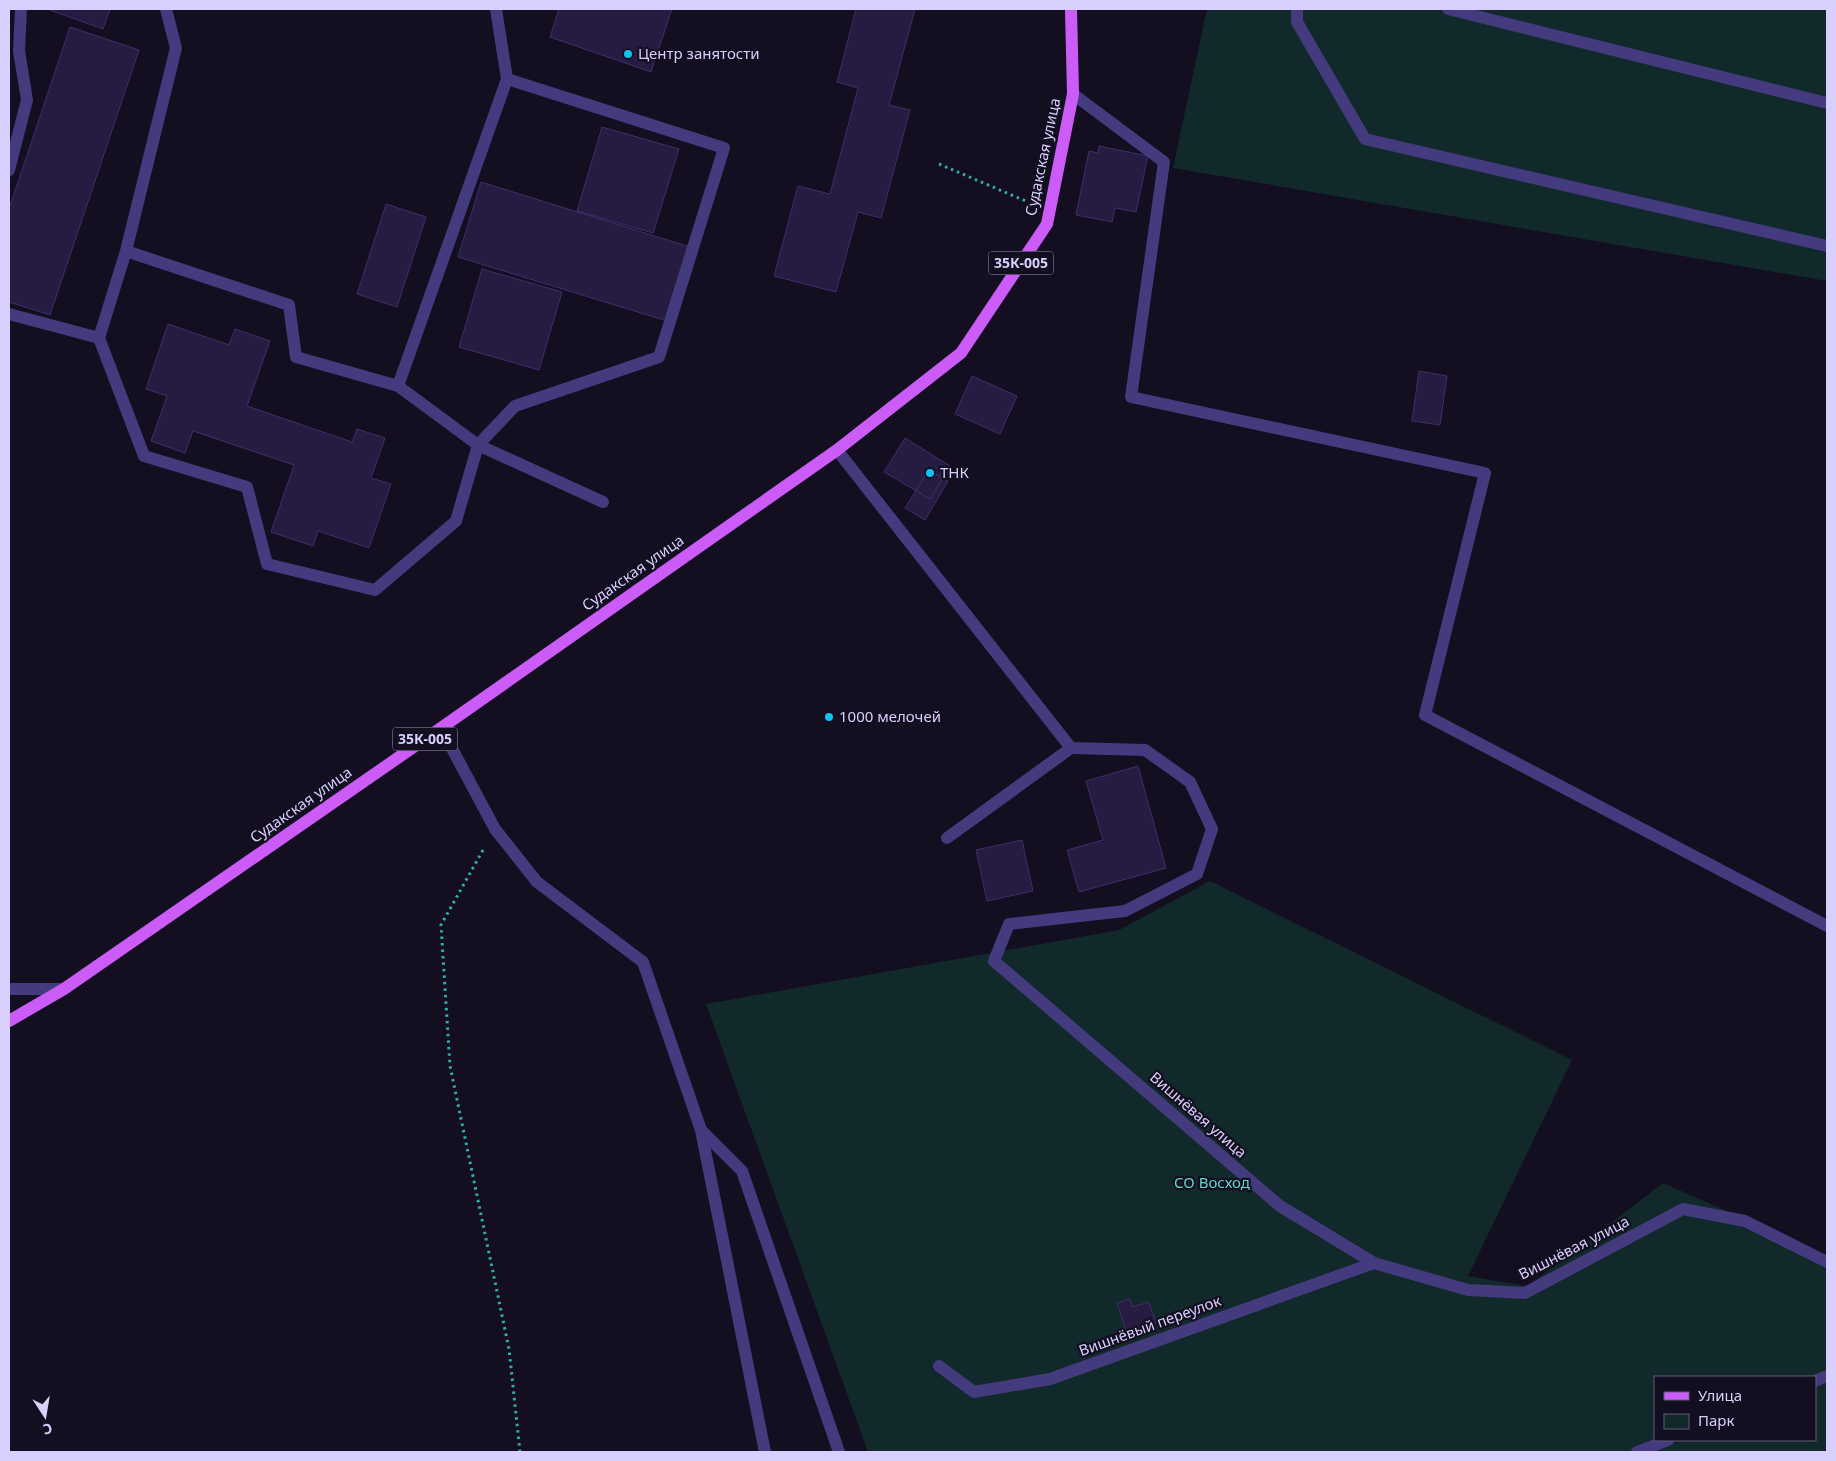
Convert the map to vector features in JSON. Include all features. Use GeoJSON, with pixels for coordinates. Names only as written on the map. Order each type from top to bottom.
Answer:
{"type":"FeatureCollection","features":[{"type":"Feature","properties":{"kind":"main road","name":"Судакская улица"},"geometry":{"type":"LineString","coordinates":[[9,1021],[64,989],[441,728],[837,450],[961,354],[1047,224],[1073,94],[1071,9]]}},
{"type":"Feature","properties":{"kind":"street"},"geometry":{"type":"LineString","coordinates":[[9,170],[28,100],[19,51],[21,9]]}},
{"type":"Feature","properties":{"kind":"street"},"geometry":{"type":"LineString","coordinates":[[166,9],[176,48],[126,251],[99,338],[144,456],[247,487],[266,564],[374,590],[456,521],[478,445],[515,406],[659,357],[724,148],[507,79]]}},
{"type":"Feature","properties":{"kind":"street"},"geometry":{"type":"LineString","coordinates":[[398,386],[507,79],[496,9]]}},
{"type":"Feature","properties":{"kind":"street"},"geometry":{"type":"LineString","coordinates":[[1297,9],[1297,22],[1364,139],[1827,246]]}},
{"type":"Feature","properties":{"kind":"street"},"geometry":{"type":"LineString","coordinates":[[1448,9],[1827,103]]}},
{"type":"Feature","properties":{"kind":"street"},"geometry":{"type":"LineString","coordinates":[[1073,94],[1164,162],[1132,397],[1485,473],[1425,715],[1827,926]]}},
{"type":"Feature","properties":{"kind":"street"},"geometry":{"type":"LineString","coordinates":[[126,251],[289,305],[296,357],[398,386],[478,445],[603,502]]}},
{"type":"Feature","properties":{"kind":"street"},"geometry":{"type":"LineString","coordinates":[[9,314],[99,338]]}},
{"type":"Feature","properties":{"kind":"street"},"geometry":{"type":"LineString","coordinates":[[837,450],[1072,748],[947,838]]}},
{"type":"Feature","properties":{"kind":"street"},"geometry":{"type":"LineString","coordinates":[[441,728],[495,828],[537,882],[643,962],[701,1130],[765,1452]]}},
{"type":"Feature","properties":{"kind":"street","name":"Вишнёвая улица"},"geometry":{"type":"LineString","coordinates":[[1072,748],[1145,750],[1190,782],[1212,829],[1197,874],[1125,911],[1009,924],[994,961],[1280,1206],[1374,1263],[1468,1290],[1524,1294],[1683,1209],[1745,1221],[1827,1262]]}},
{"type":"Feature","properties":{"kind":"street"},"geometry":{"type":"LineString","coordinates":[[9,989],[64,989]]}},
{"type":"Feature","properties":{"kind":"street"},"geometry":{"type":"LineString","coordinates":[[701,1130],[742,1171],[839,1452]]}},
{"type":"Feature","properties":{"kind":"street","name":"Вишнёвый переулок"},"geometry":{"type":"LineString","coordinates":[[939,1366],[974,1392],[1050,1378],[1374,1263]]}},
{"type":"Feature","properties":{"kind":"street"},"geometry":{"type":"LineString","coordinates":[[1637,1452],[1665,1441]]}},
{"type":"Feature","properties":{"kind":"path"},"geometry":{"type":"LineString","coordinates":[[939,164],[1032,204],[1053,192]]}},
{"type":"Feature","properties":{"kind":"path"},"geometry":{"type":"LineString","coordinates":[[495,828],[442,925],[450,1066],[509,1349],[520,1452]]}},
{"type":"Feature","properties":{"kind":"green space"},"geometry":{"type":"Polygon","coordinates":[[[1207,9],[1827,9],[1827,281],[1173,168],[1207,9]]]}},
{"type":"Feature","properties":{"kind":"green space","name":"СО Восход"},"geometry":{"type":"Polygon","coordinates":[[[1210,881],[1572,1060],[1468,1276],[1528,1286],[1663,1183],[1827,1255],[1827,1452],[868,1452],[706,1004],[1119,930],[1210,881]]]}},
{"type":"Feature","properties":{"kind":"building"},"geometry":{"type":"Polygon","coordinates":[[[47,9],[110,9],[103,29],[47,9]]]}},
{"type":"Feature","properties":{"kind":"building","name":"Центр занятости"},"geometry":{"type":"Polygon","coordinates":[[[559,9],[672,9],[651,72],[550,37],[559,9]]]}},
{"type":"Feature","properties":{"kind":"building"},"geometry":{"type":"Polygon","coordinates":[[[856,9],[915,9],[889,105],[910,110],[881,218],[858,212],[836,292],[774,276],[798,186],[830,194],[858,88],[837,82],[856,9]]]}},
{"type":"Feature","properties":{"kind":"building"},"geometry":{"type":"Polygon","coordinates":[[[70,27],[139,50],[50,315],[9,302],[9,209],[70,27]]]}},
{"type":"Feature","properties":{"kind":"building"},"geometry":{"type":"Polygon","coordinates":[[[602,127],[679,149],[653,233],[577,211],[602,127]]]}},
{"type":"Feature","properties":{"kind":"building"},"geometry":{"type":"Polygon","coordinates":[[[1099,146],[1148,156],[1136,212],[1115,208],[1112,222],[1076,215],[1089,151],[1098,153],[1099,146]]]}},
{"type":"Feature","properties":{"kind":"building"},"geometry":{"type":"Polygon","coordinates":[[[481,182],[690,247],[667,321],[458,257],[481,182]]]}},
{"type":"Feature","properties":{"kind":"building"},"geometry":{"type":"Polygon","coordinates":[[[386,204],[426,217],[397,307],[357,294],[386,204]]]}},
{"type":"Feature","properties":{"kind":"building"},"geometry":{"type":"Polygon","coordinates":[[[482,269],[562,292],[539,370],[459,347],[482,269]]]}},
{"type":"Feature","properties":{"kind":"building"},"geometry":{"type":"Polygon","coordinates":[[[168,324],[229,345],[235,329],[270,341],[247,406],[352,442],[357,429],[385,438],[371,478],[391,484],[369,548],[318,531],[313,546],[271,532],[294,465],[193,431],[185,453],[151,441],[167,396],[146,389],[168,324]]]}},
{"type":"Feature","properties":{"kind":"building"},"geometry":{"type":"Polygon","coordinates":[[[1419,371],[1447,376],[1440,425],[1412,421],[1419,371]]]}},
{"type":"Feature","properties":{"kind":"building"},"geometry":{"type":"Polygon","coordinates":[[[972,376],[1017,396],[1000,434],[955,414],[972,376]]]}},
{"type":"Feature","properties":{"kind":"building"},"geometry":{"type":"Polygon","coordinates":[[[905,438],[950,466],[930,499],[884,472],[905,438]]]}},
{"type":"Feature","properties":{"kind":"building"},"geometry":{"type":"Polygon","coordinates":[[[929,470],[948,481],[925,520],[905,508],[929,470]]]}},
{"type":"Feature","properties":{"kind":"building"},"geometry":{"type":"Polygon","coordinates":[[[1138,766],[1166,868],[1079,892],[1067,850],[1103,840],[1086,781],[1138,766]]]}},
{"type":"Feature","properties":{"kind":"building"},"geometry":{"type":"Polygon","coordinates":[[[1022,840],[1033,891],[987,901],[976,850],[1022,840]]]}},
{"type":"Feature","properties":{"kind":"building"},"geometry":{"type":"Polygon","coordinates":[[[1130,1299],[1132,1307],[1149,1302],[1156,1323],[1127,1333],[1117,1303],[1130,1299]]]}},
{"type":"Feature","properties":{"kind":"place","name":"Центр занятости"},"geometry":{"type":"Point","coordinates":[628,54]}},
{"type":"Feature","properties":{"kind":"place","name":"ТНК"},"geometry":{"type":"Point","coordinates":[930,473]}},
{"type":"Feature","properties":{"kind":"place","name":"1000 мелочей"},"geometry":{"type":"Point","coordinates":[829,717]}}]}
